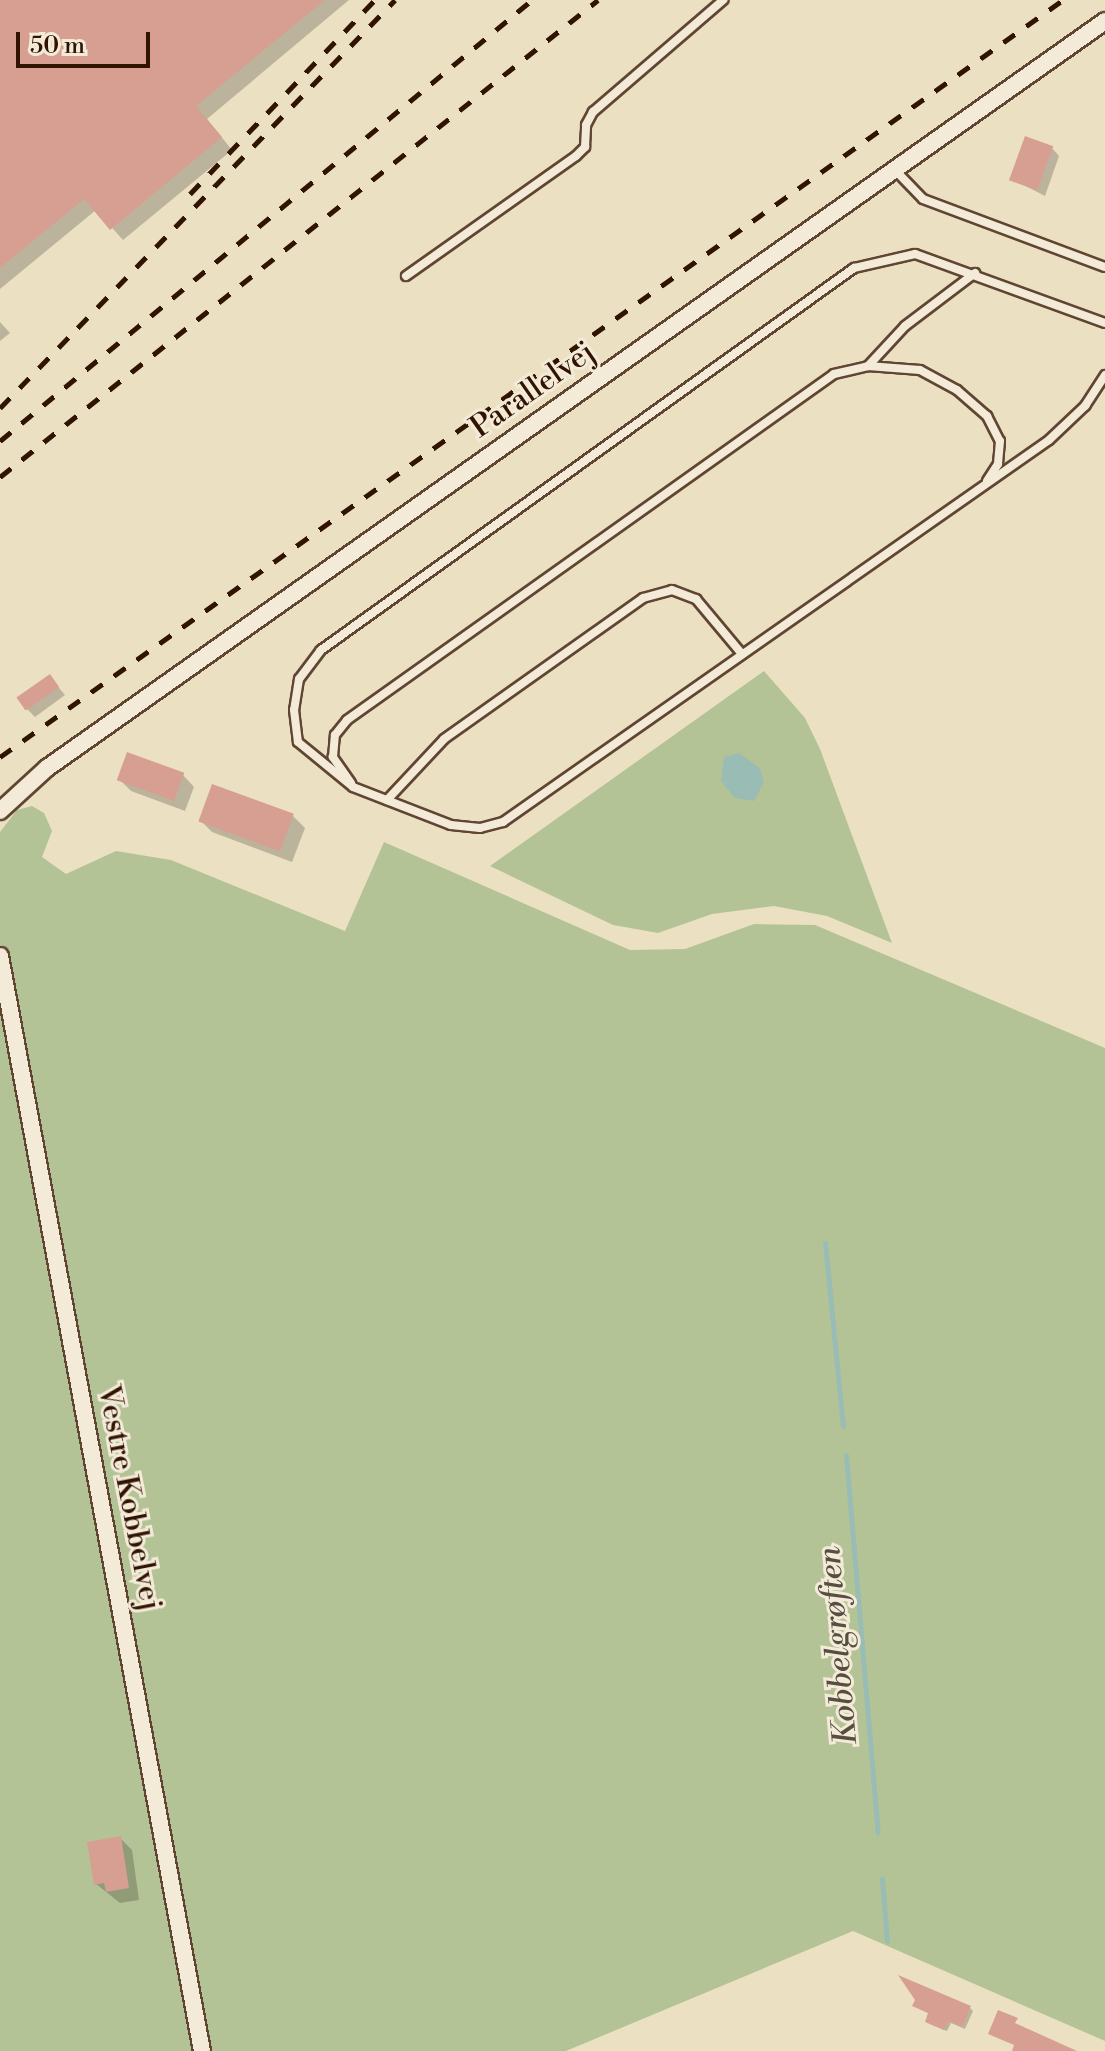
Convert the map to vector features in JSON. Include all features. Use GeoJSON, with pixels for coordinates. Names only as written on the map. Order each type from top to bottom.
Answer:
{"type":"FeatureCollection","features":[{"type":"Feature","properties":{"kind":"street","name":"Parallelvej"},"geometry":{"type":"LineString","coordinates":[[0,811],[47,768],[1105,21]]}},
{"type":"Feature","properties":{"kind":"street","name":"Vestre Kobbelvej"},"geometry":{"type":"LineString","coordinates":[[0,956],[202,2051]]}},
{"type":"Feature","properties":{"kind":"lane"},"geometry":{"type":"LineString","coordinates":[[406,276],[576,156],[585,147],[586,125],[593,112],[723,0]]}},
{"type":"Feature","properties":{"kind":"lane"},"geometry":{"type":"LineString","coordinates":[[895,170],[923,199],[1105,267]]}},
{"type":"Feature","properties":{"kind":"lane"},"geometry":{"type":"LineString","coordinates":[[1105,323],[975,273],[915,254],[854,268],[321,650],[299,679],[294,710],[298,742],[353,787],[451,825],[480,828],[503,822],[1049,440],[1085,406],[1105,375]]}},
{"type":"Feature","properties":{"kind":"lane"},"geometry":{"type":"LineString","coordinates":[[868,366],[905,326],[975,273]]}},
{"type":"Feature","properties":{"kind":"lane"},"geometry":{"type":"LineString","coordinates":[[353,787],[333,757],[335,735],[347,720],[834,374],[868,366],[920,370],[957,390],[987,416],[1000,441],[998,464],[984,485]]}},
{"type":"Feature","properties":{"kind":"lane"},"geometry":{"type":"LineString","coordinates":[[387,800],[444,739],[643,598],[672,590],[696,599],[742,654]]}},
{"type":"Feature","properties":{"kind":"green space"},"geometry":{"type":"Polygon","coordinates":[[[764,671],[805,718],[820,749],[892,943],[827,916],[774,906],[712,914],[658,933],[613,925],[490,866],[764,671]]]}},
{"type":"Feature","properties":{"kind":"green space"},"geometry":{"type":"Polygon","coordinates":[[[32,806],[44,813],[52,831],[42,857],[66,874],[116,851],[171,860],[345,931],[384,842],[630,950],[685,949],[754,924],[815,925],[1105,1048],[1105,2041],[853,1931],[566,2051],[0,2051],[0,832],[17,810],[32,806]]]}},
{"type":"Feature","properties":{"kind":"water"},"geometry":{"type":"Polygon","coordinates":[[[739,753],[760,768],[764,782],[754,801],[735,798],[721,781],[724,757],[739,753]]]}},
{"type":"Feature","properties":{"kind":"building"},"geometry":{"type":"Polygon","coordinates":[[[0,0],[325,0],[196,106],[222,137],[110,230],[84,199],[0,268],[0,0]]]}},
{"type":"Feature","properties":{"kind":"building"},"geometry":{"type":"Polygon","coordinates":[[[1025,136],[1053,146],[1037,190],[1009,180],[1025,136]]]}},
{"type":"Feature","properties":{"kind":"building"},"geometry":{"type":"Polygon","coordinates":[[[50,674],[59,687],[26,711],[16,698],[50,674]]]}},
{"type":"Feature","properties":{"kind":"building"},"geometry":{"type":"Polygon","coordinates":[[[127,752],[184,773],[174,801],[117,780],[127,752]]]}},
{"type":"Feature","properties":{"kind":"building"},"geometry":{"type":"Polygon","coordinates":[[[212,784],[294,814],[280,851],[198,822],[212,784]]]}},
{"type":"Feature","properties":{"kind":"building"},"geometry":{"type":"Polygon","coordinates":[[[121,1836],[129,1888],[106,1892],[104,1883],[94,1885],[87,1842],[121,1836]]]}},
{"type":"Feature","properties":{"kind":"building"},"geometry":{"type":"Polygon","coordinates":[[[898,1975],[971,2006],[962,2027],[948,2021],[944,2030],[925,2022],[928,2013],[912,2006],[915,2000],[898,1975]]]}},
{"type":"Feature","properties":{"kind":"building"},"geometry":{"type":"Polygon","coordinates":[[[998,2010],[1018,2018],[1015,2023],[1077,2051],[1012,2051],[1014,2045],[988,2034],[998,2010]]]}},
{"type":"Feature","properties":{"kind":"waterway","name":"Kobbelgrøften"},"geometry":{"type":"LineString","coordinates":[[825,1243],[843,1426]]}},
{"type":"Feature","properties":{"kind":"waterway","name":"Kobbelgrøften"},"geometry":{"type":"LineString","coordinates":[[846,1455],[878,1833]]}},
{"type":"Feature","properties":{"kind":"waterway","name":"Kobbelgrøften"},"geometry":{"type":"LineString","coordinates":[[882,1879],[887,1941]]}},
{"type":"Feature","properties":{"kind":"railway"},"geometry":{"type":"LineString","coordinates":[[190,194],[375,0]]}},
{"type":"Feature","properties":{"kind":"railway"},"geometry":{"type":"LineString","coordinates":[[0,408],[395,0]]}},
{"type":"Feature","properties":{"kind":"railway"},"geometry":{"type":"LineString","coordinates":[[0,441],[532,0]]}},
{"type":"Feature","properties":{"kind":"railway"},"geometry":{"type":"LineString","coordinates":[[0,477],[598,0]]}},
{"type":"Feature","properties":{"kind":"railway"},"geometry":{"type":"LineString","coordinates":[[0,757],[1063,0]]}}]}
